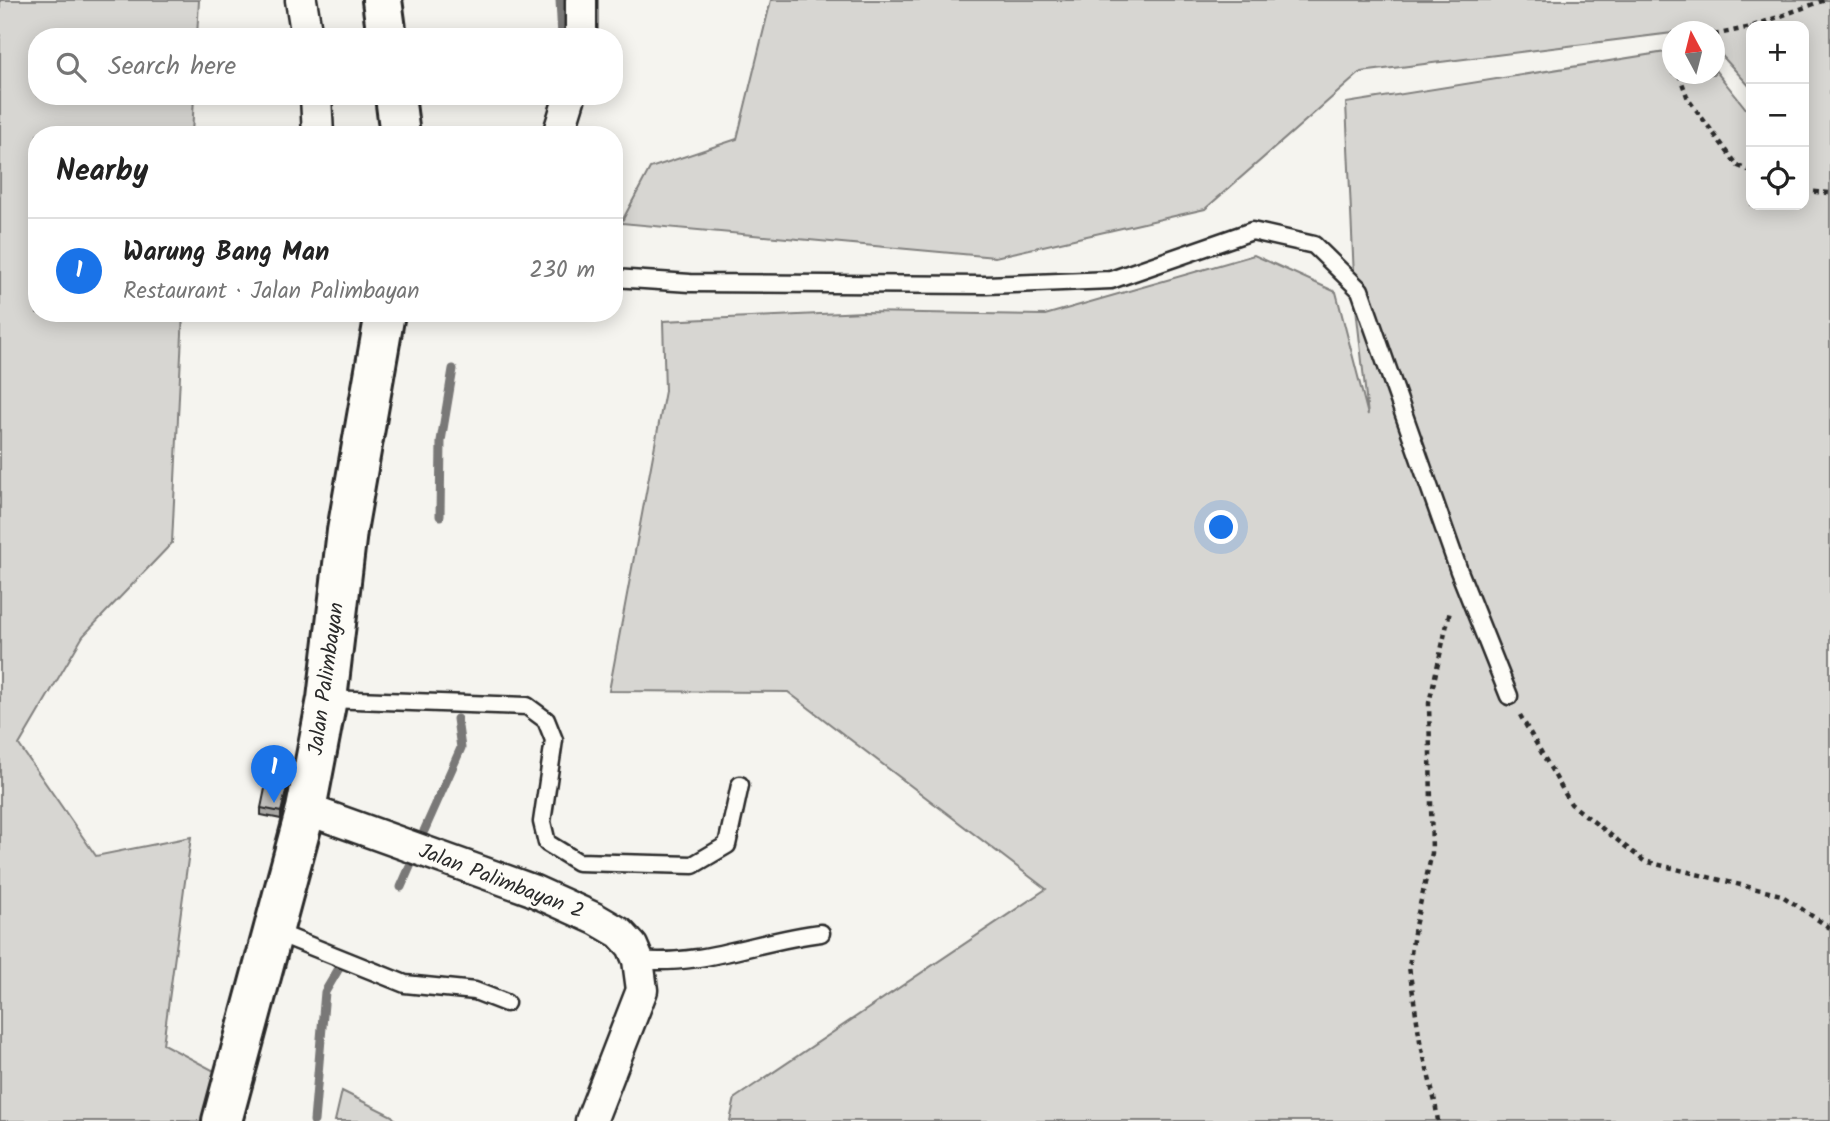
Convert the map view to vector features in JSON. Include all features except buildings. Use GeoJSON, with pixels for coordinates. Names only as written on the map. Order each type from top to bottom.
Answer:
{"type":"FeatureCollection","features":[{"type":"Feature","properties":{"kind":"street"},"geometry":{"type":"LineString","coordinates":[[302,0],[306,28]]}},
{"type":"Feature","properties":{"kind":"street"},"geometry":{"type":"LineString","coordinates":[[382,0],[386,28]]}},
{"type":"Feature","properties":{"kind":"street"},"geometry":{"type":"LineString","coordinates":[[581,0],[581,28]]}},
{"type":"Feature","properties":{"kind":"street"},"geometry":{"type":"LineString","coordinates":[[316,105],[318,126]]}},
{"type":"Feature","properties":{"kind":"street"},"geometry":{"type":"LineString","coordinates":[[396,105],[399,126]]}},
{"type":"Feature","properties":{"kind":"street"},"geometry":{"type":"LineString","coordinates":[[561,126],[567,105]]}},
{"type":"Feature","properties":{"kind":"street","name":"Jalan Palimbayan"},"geometry":{"type":"LineString","coordinates":[[222,1121],[306,809],[327,699],[347,531],[383,322]]}},
{"type":"Feature","properties":{"kind":"street","name":"Jalan Palimbayan 2"},"geometry":{"type":"LineString","coordinates":[[306,809],[532,890],[596,919],[621,933],[632,946],[638,960]]}},
{"type":"Feature","properties":{"kind":"street"},"geometry":{"type":"LineString","coordinates":[[592,1121],[642,990],[638,960]]}},
{"type":"Feature","properties":{"kind":"lane"},"geometry":{"type":"LineString","coordinates":[[623,279],[690,283],[986,285],[1097,281],[1111,280],[1252,231],[1314,245],[1360,290],[1459,571],[1509,696]]}},
{"type":"Feature","properties":{"kind":"lane"},"geometry":{"type":"LineString","coordinates":[[327,699],[527,706],[546,720],[554,740],[542,822],[547,843],[578,862],[693,866],[727,845],[740,785]]}},
{"type":"Feature","properties":{"kind":"lane"},"geometry":{"type":"LineString","coordinates":[[273,931],[405,984],[475,991],[506,1003]]}},
{"type":"Feature","properties":{"kind":"lane"},"geometry":{"type":"LineString","coordinates":[[638,960],[664,963],[692,960],[821,933]]}},
{"type":"Feature","properties":{"kind":"path"},"geometry":{"type":"LineString","coordinates":[[1768,21],[1825,0]]}},
{"type":"Feature","properties":{"kind":"path"},"geometry":{"type":"LineString","coordinates":[[1725,33],[1746,28]]}},
{"type":"Feature","properties":{"kind":"path"},"geometry":{"type":"LineString","coordinates":[[1683,84],[1688,99],[1738,166],[1746,169]]}},
{"type":"Feature","properties":{"kind":"path"},"geometry":{"type":"LineString","coordinates":[[1809,191],[1830,193]]}},
{"type":"Feature","properties":{"kind":"path"},"geometry":{"type":"LineString","coordinates":[[1438,1121],[1420,1041],[1409,967],[1415,926],[1432,853],[1429,703],[1459,571]]}},
{"type":"Feature","properties":{"kind":"path"},"geometry":{"type":"LineString","coordinates":[[1509,696],[1571,804],[1644,861],[1781,895],[1830,928]]}},
{"type":"Feature","properties":{"kind":"shaded area"},"geometry":{"type":"Polygon","coordinates":[[[0,0],[199,0],[197,28],[28,28],[28,105],[194,105],[192,126],[28,126],[28,322],[183,322],[172,543],[83,636],[19,745],[96,856],[191,837],[163,1044],[220,1074],[203,1121],[0,1121],[0,0]]]}},
{"type":"Feature","properties":{"kind":"shaded area"},"geometry":{"type":"Polygon","coordinates":[[[771,0],[1830,0],[1830,1121],[730,1121],[735,1098],[1046,889],[788,692],[609,691],[665,391],[663,321],[864,312],[1045,315],[1254,255],[1336,292],[1368,415],[1355,299],[1346,103],[1662,53],[1662,84],[1725,82],[1746,109],[1746,210],[1809,210],[1809,21],[1746,21],[1746,82],[1725,59],[1725,21],[1662,21],[1662,34],[1361,72],[1205,209],[995,257],[623,223],[650,168],[737,139],[771,0]]]}},
{"type":"Feature","properties":{"kind":"shaded area"},"geometry":{"type":"Polygon","coordinates":[[[342,1091],[392,1116],[396,1121],[335,1121],[342,1091]]]}},
{"type":"Feature","properties":{"kind":"waterway"},"geometry":{"type":"LineString","coordinates":[[560,0],[562,28]]}},
{"type":"Feature","properties":{"kind":"waterway"},"geometry":{"type":"LineString","coordinates":[[440,516],[441,441],[453,369]]}},
{"type":"Feature","properties":{"kind":"waterway"},"geometry":{"type":"LineString","coordinates":[[424,831],[461,748],[457,719]]}},
{"type":"Feature","properties":{"kind":"waterway"},"geometry":{"type":"LineString","coordinates":[[401,887],[412,862]]}},
{"type":"Feature","properties":{"kind":"waterway"},"geometry":{"type":"LineString","coordinates":[[314,1121],[325,992],[338,970]]}},
{"type":"Feature","properties":{"kind":"place","name":"Warung Bang Man"},"geometry":{"type":"Point","coordinates":[274,803]}}]}
